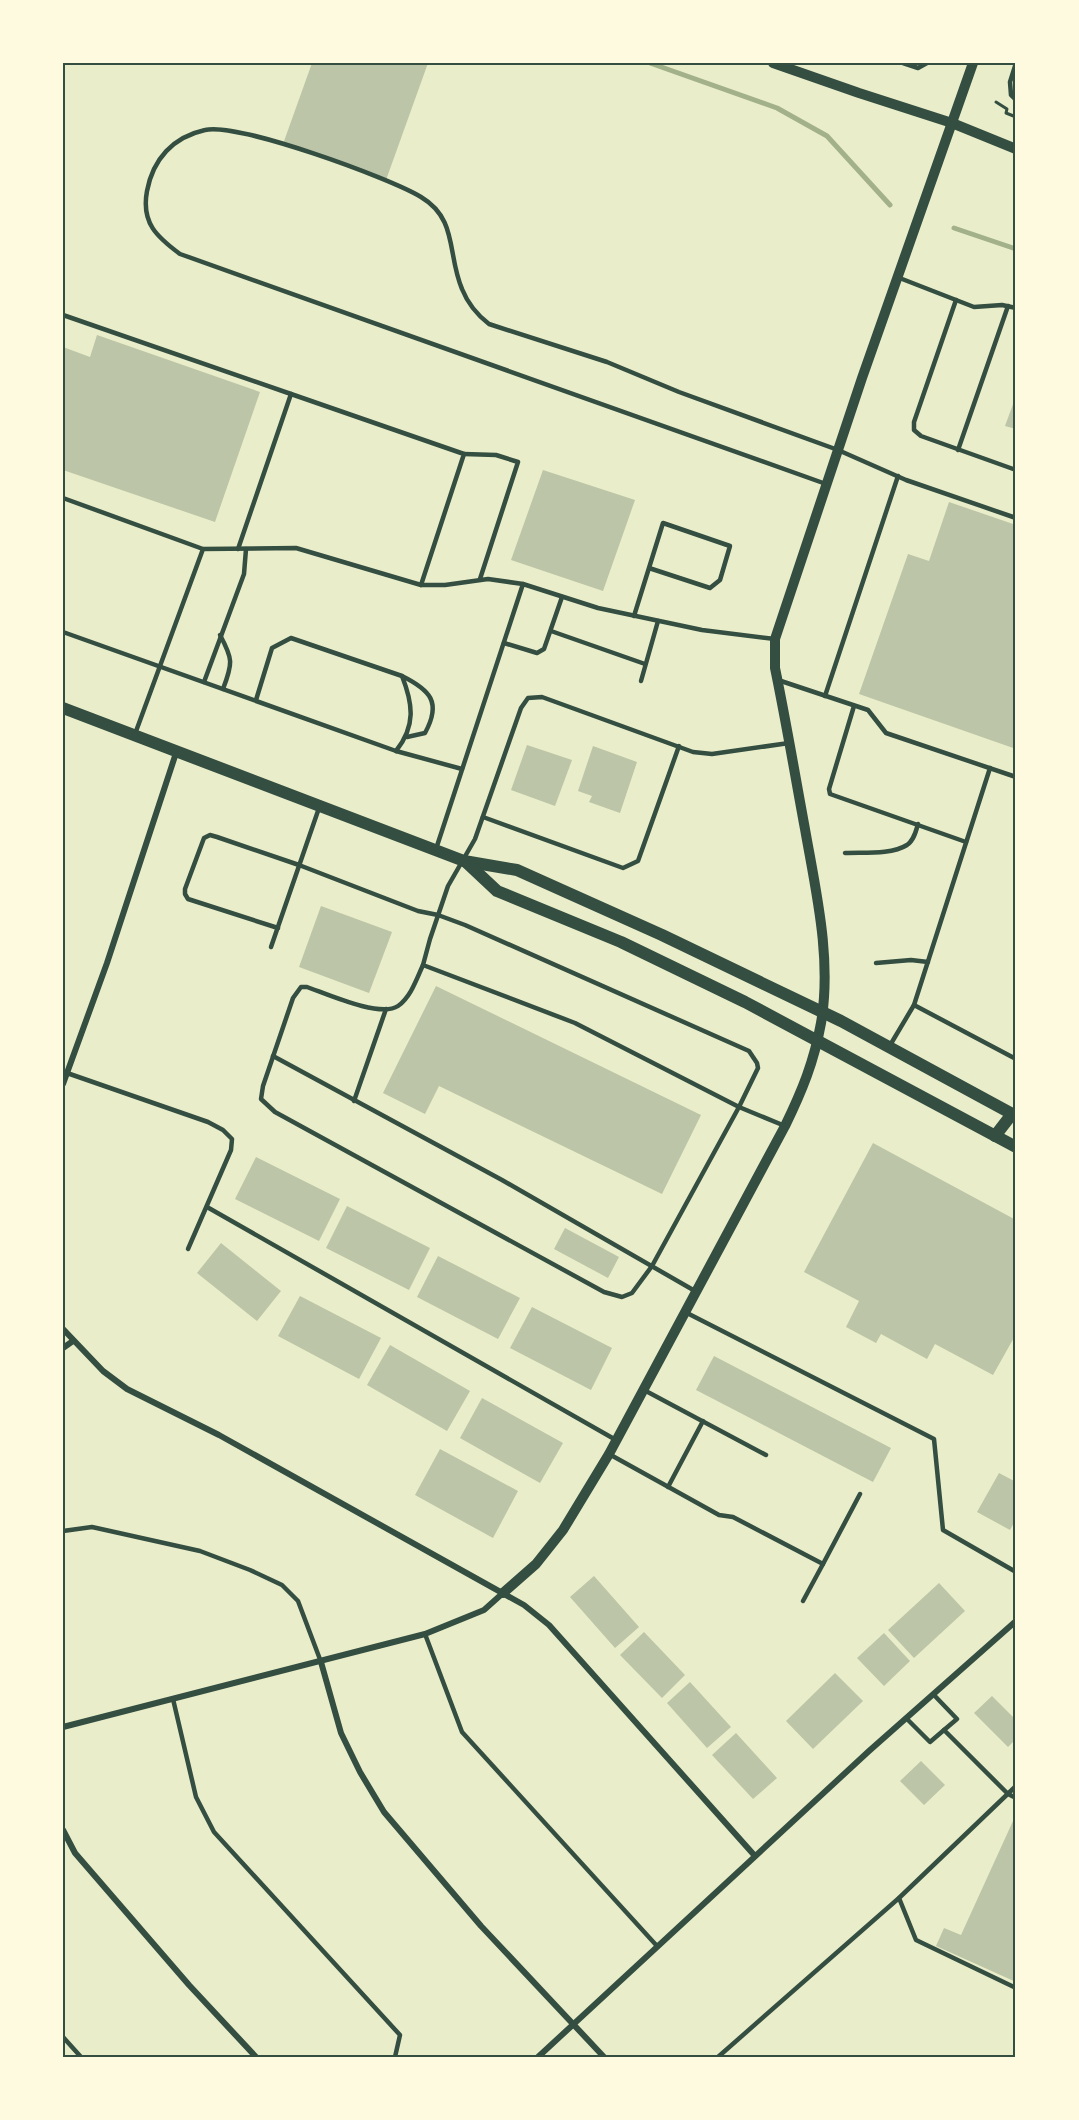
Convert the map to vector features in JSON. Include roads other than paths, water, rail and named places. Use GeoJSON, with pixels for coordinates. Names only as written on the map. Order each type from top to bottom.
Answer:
{"type":"FeatureCollection","features":[{"type":"Feature","properties":{"kind":"main road"},"geometry":{"type":"LineString","coordinates":[[64,712],[135,734],[464,861],[517,870],[662,935],[821,1017],[889,1047],[1015,1113],[995,1136]]}},
{"type":"Feature","properties":{"kind":"main road"},"geometry":{"type":"LineString","coordinates":[[464,861],[497,891],[621,942],[745,1002],[1016,1147]]}},
{"type":"Feature","properties":{"kind":"street"},"geometry":{"type":"LineString","coordinates":[[773,63],[952,123],[1016,149]]}},
{"type":"Feature","properties":{"kind":"street"},"geometry":{"type":"LineString","coordinates":[[63,1727],[425,1634],[484,1610],[536,1564],[563,1530],[609,1454],[785,1126],[809,1074],[821,1017],[823,948],[818,901],[778,680],[775,639],[897,277],[973,63]]}},
{"type":"Feature","properties":{"kind":"street"},"geometry":{"type":"LineString","coordinates":[[63,1084],[107,963],[177,750]]}},
{"type":"Feature","properties":{"kind":"street"},"geometry":{"type":"LineString","coordinates":[[63,1329],[103,1371],[126,1389],[219,1434],[503,1593],[549,1625],[755,1856]]}},
{"type":"Feature","properties":{"kind":"street"},"geometry":{"type":"LineString","coordinates":[[63,1348],[73,1341]]}},
{"type":"Feature","properties":{"kind":"street"},"geometry":{"type":"LineString","coordinates":[[538,2057],[906,1718],[1016,1622]]}},
{"type":"Feature","properties":{"kind":"street"},"geometry":{"type":"LineString","coordinates":[[321,1662],[341,1733],[360,1772],[384,1812],[481,1926],[603,2057]]}},
{"type":"Feature","properties":{"kind":"street"},"geometry":{"type":"LineString","coordinates":[[63,1830],[75,1853],[256,2057]]}},
{"type":"Feature","properties":{"kind":"lane"},"geometry":{"type":"LineString","coordinates":[[903,63],[918,68],[927,63]]}},
{"type":"Feature","properties":{"kind":"lane"},"geometry":{"type":"LineString","coordinates":[[1016,63],[1010,82],[1011,95],[1016,100]]}},
{"type":"Feature","properties":{"kind":"lane"},"geometry":{"type":"LineString","coordinates":[[826,484],[180,254],[159,239],[147,217],[146,197],[150,175],[156,162],[170,146],[189,135],[207,129],[221,129],[283,144],[386,180],[420,196],[437,209],[449,233],[461,287],[474,311],[489,324],[607,362],[679,392],[838,450],[898,476],[1016,518]]}},
{"type":"Feature","properties":{"kind":"lane"},"geometry":{"type":"LineString","coordinates":[[897,277],[974,308],[1008,306],[1016,308]]}},
{"type":"Feature","properties":{"kind":"lane"},"geometry":{"type":"LineString","coordinates":[[956,300],[914,422],[914,430],[921,436],[1016,470]]}},
{"type":"Feature","properties":{"kind":"lane"},"geometry":{"type":"LineString","coordinates":[[958,450],[1008,306]]}},
{"type":"Feature","properties":{"kind":"lane"},"geometry":{"type":"LineString","coordinates":[[63,315],[464,454],[496,455],[518,462],[480,579]]}},
{"type":"Feature","properties":{"kind":"lane"},"geometry":{"type":"LineString","coordinates":[[238,549],[291,394]]}},
{"type":"Feature","properties":{"kind":"lane"},"geometry":{"type":"LineString","coordinates":[[421,585],[464,454]]}},
{"type":"Feature","properties":{"kind":"lane"},"geometry":{"type":"LineString","coordinates":[[825,696],[898,476]]}},
{"type":"Feature","properties":{"kind":"lane"},"geometry":{"type":"LineString","coordinates":[[63,498],[203,549],[296,548],[421,585],[445,585],[480,579],[523,584],[598,608],[634,616],[702,630],[775,639]]}},
{"type":"Feature","properties":{"kind":"lane"},"geometry":{"type":"LineString","coordinates":[[634,616],[663,523],[730,546],[720,580],[710,588],[649,568]]}},
{"type":"Feature","properties":{"kind":"lane"},"geometry":{"type":"LineString","coordinates":[[135,734],[203,549]]}},
{"type":"Feature","properties":{"kind":"lane"},"geometry":{"type":"LineString","coordinates":[[204,682],[244,574],[246,549]]}},
{"type":"Feature","properties":{"kind":"lane"},"geometry":{"type":"LineString","coordinates":[[436,850],[523,584]]}},
{"type":"Feature","properties":{"kind":"lane"},"geometry":{"type":"LineString","coordinates":[[504,643],[537,653],[544,649],[562,597]]}},
{"type":"Feature","properties":{"kind":"lane"},"geometry":{"type":"LineString","coordinates":[[640,681],[658,621]]}},
{"type":"Feature","properties":{"kind":"lane"},"geometry":{"type":"LineString","coordinates":[[550,631],[645,664]]}},
{"type":"Feature","properties":{"kind":"lane"},"geometry":{"type":"LineString","coordinates":[[63,632],[396,751],[462,769]]}},
{"type":"Feature","properties":{"kind":"lane"},"geometry":{"type":"LineString","coordinates":[[220,635],[231,655],[230,670],[223,689]]}},
{"type":"Feature","properties":{"kind":"lane"},"geometry":{"type":"LineString","coordinates":[[255,700],[272,648],[291,638],[402,676],[420,685],[432,699],[434,717],[425,733],[407,737]]}},
{"type":"Feature","properties":{"kind":"lane"},"geometry":{"type":"LineString","coordinates":[[396,751],[407,737],[412,711],[402,676]]}},
{"type":"Feature","properties":{"kind":"lane"},"geometry":{"type":"LineString","coordinates":[[778,680],[868,710],[886,733],[1016,777]]}},
{"type":"Feature","properties":{"kind":"lane"},"geometry":{"type":"LineString","coordinates":[[278,928],[188,899],[185,889],[204,838],[210,836],[299,865],[418,911],[438,915],[465,925],[749,1051],[758,1068],[739,1107],[651,1266],[632,1293],[622,1297],[604,1292],[275,1112],[261,1099],[261,1094],[296,993],[301,987],[368,1008],[393,1008],[400,1005],[407,996],[423,965],[438,915],[448,886],[476,839],[521,708],[528,698],[542,697],[693,752],[712,754],[789,743]]}},
{"type":"Feature","properties":{"kind":"lane"},"geometry":{"type":"LineString","coordinates":[[855,706],[829,789],[830,794],[966,842]]}},
{"type":"Feature","properties":{"kind":"lane"},"geometry":{"type":"LineString","coordinates":[[483,817],[623,868],[639,861],[679,746]]}},
{"type":"Feature","properties":{"kind":"lane"},"geometry":{"type":"LineString","coordinates":[[889,1047],[914,1005],[990,768]]}},
{"type":"Feature","properties":{"kind":"lane"},"geometry":{"type":"LineString","coordinates":[[271,947],[320,806]]}},
{"type":"Feature","properties":{"kind":"lane"},"geometry":{"type":"LineString","coordinates":[[845,853],[888,851],[904,846],[909,844],[915,835],[918,824]]}},
{"type":"Feature","properties":{"kind":"lane"},"geometry":{"type":"LineString","coordinates":[[876,963],[911,960],[928,962]]}},
{"type":"Feature","properties":{"kind":"lane"},"geometry":{"type":"LineString","coordinates":[[423,965],[575,1023],[739,1107],[785,1126]]}},
{"type":"Feature","properties":{"kind":"lane"},"geometry":{"type":"LineString","coordinates":[[914,1005],[1016,1059]]}},
{"type":"Feature","properties":{"kind":"lane"},"geometry":{"type":"LineString","coordinates":[[354,1101],[386,1009]]}},
{"type":"Feature","properties":{"kind":"lane"},"geometry":{"type":"LineString","coordinates":[[273,1056],[502,1180],[696,1292]]}},
{"type":"Feature","properties":{"kind":"lane"},"geometry":{"type":"LineString","coordinates":[[67,1073],[208,1122],[223,1130],[232,1139],[231,1150],[188,1249]]}},
{"type":"Feature","properties":{"kind":"lane"},"geometry":{"type":"LineString","coordinates":[[207,1207],[616,1440]]}},
{"type":"Feature","properties":{"kind":"lane"},"geometry":{"type":"LineString","coordinates":[[685,1312],[934,1439],[943,1530],[1014,1569]]}},
{"type":"Feature","properties":{"kind":"lane"},"geometry":{"type":"LineString","coordinates":[[643,1390],[766,1455]]}},
{"type":"Feature","properties":{"kind":"lane"},"geometry":{"type":"LineString","coordinates":[[668,1487],[703,1421]]}},
{"type":"Feature","properties":{"kind":"lane"},"geometry":{"type":"LineString","coordinates":[[609,1454],[719,1515],[733,1517],[823,1564]]}},
{"type":"Feature","properties":{"kind":"lane"},"geometry":{"type":"LineString","coordinates":[[803,1601],[860,1494]]}},
{"type":"Feature","properties":{"kind":"lane"},"geometry":{"type":"LineString","coordinates":[[63,1531],[92,1527],[200,1551],[282,1585],[298,1601],[321,1662]]}},
{"type":"Feature","properties":{"kind":"lane"},"geometry":{"type":"LineString","coordinates":[[425,1634],[462,1732],[657,1946]]}},
{"type":"Feature","properties":{"kind":"lane"},"geometry":{"type":"LineString","coordinates":[[906,1718],[930,1742],[957,1719],[933,1694]]}},
{"type":"Feature","properties":{"kind":"lane"},"geometry":{"type":"LineString","coordinates":[[173,1699],[196,1797],[214,1832],[400,2035],[395,2057]]}},
{"type":"Feature","properties":{"kind":"lane"},"geometry":{"type":"LineString","coordinates":[[944,1730],[1008,1794],[1016,1798]]}},
{"type":"Feature","properties":{"kind":"lane"},"geometry":{"type":"LineString","coordinates":[[718,2057],[898,1898],[1016,1786]]}},
{"type":"Feature","properties":{"kind":"lane"},"geometry":{"type":"LineString","coordinates":[[898,1898],[916,1940],[1016,1988]]}},
{"type":"Feature","properties":{"kind":"lane"},"geometry":{"type":"LineString","coordinates":[[63,2037],[81,2057]]}},
{"type":"Feature","properties":{"kind":"waterway"},"geometry":{"type":"LineString","coordinates":[[650,63],[777,108],[827,136],[890,205]]}},
{"type":"Feature","properties":{"kind":"waterway"},"geometry":{"type":"LineString","coordinates":[[954,228],[1016,249]]}}]}
